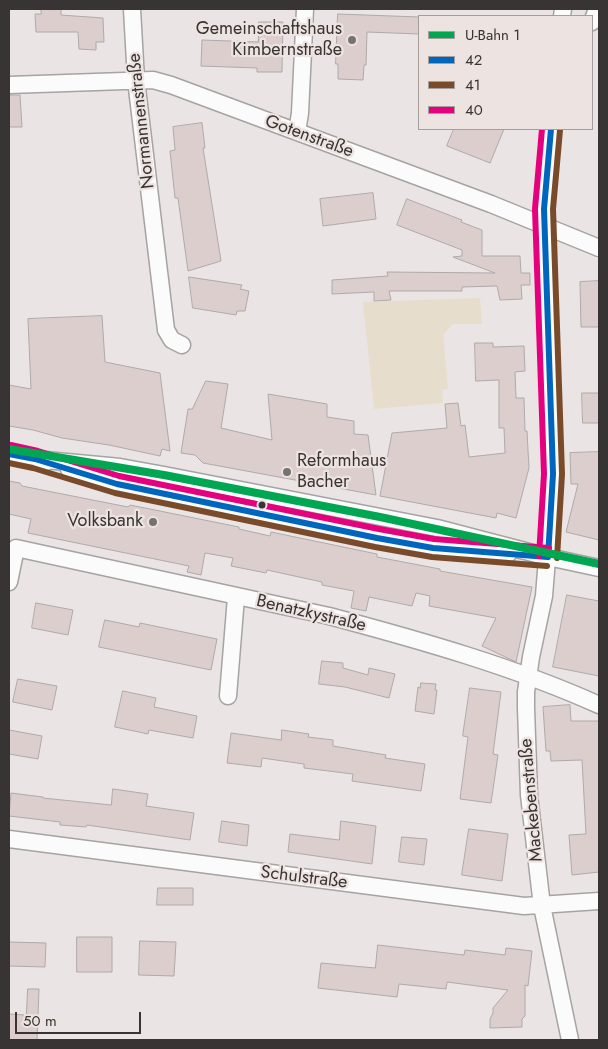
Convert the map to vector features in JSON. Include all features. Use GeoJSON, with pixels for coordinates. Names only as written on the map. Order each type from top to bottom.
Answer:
{"type":"FeatureCollection","features":[{"type":"Feature","properties":{"kind":"street","name":"Normannenstraße"},"geometry":{"type":"LineString","coordinates":[[132,9],[136,80],[166,330],[172,340],[182,345]]}},
{"type":"Feature","properties":{"kind":"street"},"geometry":{"type":"LineString","coordinates":[[297,132],[300,114],[305,9]]}},
{"type":"Feature","properties":{"kind":"street","name":"Gotenstraße"},"geometry":{"type":"LineString","coordinates":[[9,85],[153,80],[544,225],[599,248]]}},
{"type":"Feature","properties":{"kind":"street","name":"Mackebenstraße"},"geometry":{"type":"LineString","coordinates":[[551,130],[544,197],[544,225],[553,474],[544,596],[528,677],[526,708],[528,795],[542,906],[570,1040]]}},
{"type":"Feature","properties":{"kind":"street"},"geometry":{"type":"LineString","coordinates":[[9,454],[35,459],[120,467],[164,475],[437,528],[548,558],[599,568]]}},
{"type":"Feature","properties":{"kind":"street","name":"Benatzkystraße"},"geometry":{"type":"LineString","coordinates":[[9,582],[16,548],[330,616],[376,628],[549,684],[599,705]]}},
{"type":"Feature","properties":{"kind":"street"},"geometry":{"type":"LineString","coordinates":[[228,696],[236,597]]}},
{"type":"Feature","properties":{"kind":"street","name":"Schulstraße"},"geometry":{"type":"LineString","coordinates":[[9,839],[524,906],[599,901]]}},
{"type":"Feature","properties":{"kind":"shaded area"},"geometry":{"type":"Polygon","coordinates":[[[480,298],[482,324],[453,324],[443,335],[448,389],[442,390],[443,403],[374,409],[363,302],[480,298]]]}},
{"type":"Feature","properties":{"kind":"building"},"geometry":{"type":"Polygon","coordinates":[[[41,9],[61,9],[61,15],[103,18],[104,42],[96,42],[96,50],[79,49],[78,32],[36,32],[35,14],[41,14],[41,9]]]}},
{"type":"Feature","properties":{"kind":"building","name":"Gemeinschaftshaus Kimbernstraße"},"geometry":{"type":"Polygon","coordinates":[[[338,14],[418,17],[418,34],[367,32],[366,65],[364,65],[363,80],[338,79],[338,64],[336,64],[338,14]]]}},
{"type":"Feature","properties":{"kind":"building"},"geometry":{"type":"Polygon","coordinates":[[[259,22],[283,22],[282,72],[257,72],[257,68],[201,66],[202,40],[258,42],[259,22]]]}},
{"type":"Feature","properties":{"kind":"building"},"geometry":{"type":"Polygon","coordinates":[[[9,95],[20,95],[22,127],[9,127],[9,95]]]}},
{"type":"Feature","properties":{"kind":"building"},"geometry":{"type":"Polygon","coordinates":[[[202,123],[205,148],[203,148],[221,261],[188,271],[178,198],[175,198],[170,151],[175,150],[173,127],[202,123]]]}},
{"type":"Feature","properties":{"kind":"building"},"geometry":{"type":"Polygon","coordinates":[[[454,130],[504,130],[490,163],[447,146],[454,130]]]}},
{"type":"Feature","properties":{"kind":"building"},"geometry":{"type":"Polygon","coordinates":[[[373,193],[376,219],[323,226],[320,199],[373,193]]]}},
{"type":"Feature","properties":{"kind":"building"},"geometry":{"type":"Polygon","coordinates":[[[407,199],[462,220],[461,222],[482,230],[482,256],[520,256],[521,273],[530,273],[530,285],[521,285],[522,299],[500,300],[497,286],[462,287],[462,291],[389,291],[391,300],[374,301],[374,292],[332,294],[332,280],[388,276],[387,272],[495,273],[453,257],[462,256],[462,250],[397,225],[407,199]]]}},
{"type":"Feature","properties":{"kind":"building"},"geometry":{"type":"Polygon","coordinates":[[[189,277],[242,285],[240,289],[249,291],[245,311],[237,311],[236,315],[193,308],[189,277]]]}},
{"type":"Feature","properties":{"kind":"building"},"geometry":{"type":"Polygon","coordinates":[[[599,281],[599,327],[581,327],[580,282],[599,281]]]}},
{"type":"Feature","properties":{"kind":"building"},"geometry":{"type":"Polygon","coordinates":[[[102,316],[105,362],[160,373],[170,451],[162,449],[160,456],[9,426],[9,385],[31,389],[28,319],[102,316]]]}},
{"type":"Feature","properties":{"kind":"building"},"geometry":{"type":"Polygon","coordinates":[[[475,343],[493,343],[493,347],[524,346],[525,371],[515,372],[516,398],[524,398],[529,468],[516,518],[497,513],[496,518],[380,496],[392,433],[447,428],[445,404],[458,403],[461,426],[465,425],[469,457],[505,453],[504,428],[499,428],[499,380],[476,381],[475,343]]]}},
{"type":"Feature","properties":{"kind":"building"},"geometry":{"type":"Polygon","coordinates":[[[206,381],[228,384],[221,428],[272,440],[268,394],[327,404],[327,417],[354,421],[354,434],[368,435],[376,495],[203,463],[195,455],[181,453],[188,409],[192,409],[206,381]]]}},
{"type":"Feature","properties":{"kind":"building"},"geometry":{"type":"Polygon","coordinates":[[[582,393],[599,393],[599,423],[583,423],[582,393]]]}},
{"type":"Feature","properties":{"kind":"building"},"geometry":{"type":"Polygon","coordinates":[[[599,452],[599,540],[566,532],[578,484],[571,484],[570,453],[599,452]]]}},
{"type":"Feature","properties":{"kind":"building"},"geometry":{"type":"Polygon","coordinates":[[[9,481],[20,483],[22,486],[239,527],[239,529],[270,536],[271,532],[377,554],[377,557],[440,569],[440,571],[532,587],[516,662],[482,646],[496,618],[429,606],[430,596],[416,593],[412,606],[369,597],[366,611],[351,608],[354,591],[322,585],[322,582],[267,570],[266,573],[231,566],[233,558],[205,553],[201,575],[187,572],[189,566],[28,533],[31,519],[9,514],[9,481]]]}},
{"type":"Feature","properties":{"kind":"building"},"geometry":{"type":"Polygon","coordinates":[[[567,595],[599,601],[599,676],[553,667],[567,595]]]}},
{"type":"Feature","properties":{"kind":"building"},"geometry":{"type":"Polygon","coordinates":[[[36,603],[73,610],[68,635],[32,628],[36,603]]]}},
{"type":"Feature","properties":{"kind":"building"},"geometry":{"type":"Polygon","coordinates":[[[105,620],[139,627],[140,623],[217,639],[211,670],[99,647],[105,620]]]}},
{"type":"Feature","properties":{"kind":"building"},"geometry":{"type":"Polygon","coordinates":[[[322,661],[343,663],[343,668],[368,675],[369,668],[395,674],[389,698],[345,687],[319,684],[322,661]]]}},
{"type":"Feature","properties":{"kind":"building"},"geometry":{"type":"Polygon","coordinates":[[[18,679],[57,686],[52,710],[13,702],[18,679]]]}},
{"type":"Feature","properties":{"kind":"building"},"geometry":{"type":"Polygon","coordinates":[[[421,683],[436,684],[434,714],[415,711],[418,687],[420,688],[421,683]]]}},
{"type":"Feature","properties":{"kind":"building"},"geometry":{"type":"Polygon","coordinates":[[[470,688],[501,692],[493,754],[498,755],[491,803],[460,799],[468,737],[463,736],[470,688]]]}},
{"type":"Feature","properties":{"kind":"building"},"geometry":{"type":"Polygon","coordinates":[[[123,691],[156,698],[154,707],[197,716],[193,738],[149,730],[148,734],[115,727],[123,691]]]}},
{"type":"Feature","properties":{"kind":"building"},"geometry":{"type":"Polygon","coordinates":[[[570,705],[571,721],[599,721],[599,872],[572,875],[569,835],[586,834],[582,760],[551,761],[550,751],[546,751],[543,707],[570,705]]]}},
{"type":"Feature","properties":{"kind":"building"},"geometry":{"type":"Polygon","coordinates":[[[9,730],[42,736],[38,759],[9,754],[9,730]]]}},
{"type":"Feature","properties":{"kind":"building"},"geometry":{"type":"Polygon","coordinates":[[[282,730],[309,734],[308,737],[333,740],[333,746],[386,755],[385,758],[425,764],[421,791],[352,781],[353,774],[304,768],[304,764],[262,758],[261,767],[227,763],[231,733],[281,740],[282,730]]]}},
{"type":"Feature","properties":{"kind":"building"},"geometry":{"type":"Polygon","coordinates":[[[113,789],[148,794],[146,806],[194,813],[190,840],[87,825],[86,827],[60,825],[60,822],[9,816],[11,793],[111,805],[113,789]]]}},
{"type":"Feature","properties":{"kind":"building"},"geometry":{"type":"Polygon","coordinates":[[[222,821],[249,825],[247,846],[219,842],[222,821]]]}},
{"type":"Feature","properties":{"kind":"building"},"geometry":{"type":"Polygon","coordinates":[[[341,821],[376,826],[372,864],[288,852],[290,834],[339,840],[341,821]]]}},
{"type":"Feature","properties":{"kind":"building"},"geometry":{"type":"Polygon","coordinates":[[[469,829],[508,834],[502,881],[462,875],[469,829]]]}},
{"type":"Feature","properties":{"kind":"building"},"geometry":{"type":"Polygon","coordinates":[[[402,837],[427,839],[424,865],[399,862],[402,837]]]}},
{"type":"Feature","properties":{"kind":"building"},"geometry":{"type":"Polygon","coordinates":[[[158,888],[193,888],[193,905],[157,905],[158,888]]]}},
{"type":"Feature","properties":{"kind":"building"},"geometry":{"type":"Polygon","coordinates":[[[77,937],[112,937],[112,972],[77,972],[77,937]]]}},
{"type":"Feature","properties":{"kind":"building"},"geometry":{"type":"Polygon","coordinates":[[[140,941],[176,942],[174,976],[139,975],[140,941]]]}},
{"type":"Feature","properties":{"kind":"building"},"geometry":{"type":"Polygon","coordinates":[[[9,942],[46,943],[45,967],[9,966],[9,942]]]}},
{"type":"Feature","properties":{"kind":"building"},"geometry":{"type":"Polygon","coordinates":[[[378,945],[464,955],[465,950],[505,955],[506,948],[532,951],[528,986],[525,985],[525,1016],[522,1019],[522,1027],[490,1028],[493,1008],[508,990],[447,982],[446,989],[399,984],[397,997],[318,988],[321,963],[375,968],[378,945]]]}},
{"type":"Feature","properties":{"kind":"building"},"geometry":{"type":"Polygon","coordinates":[[[28,989],[39,989],[37,1040],[9,1040],[9,1014],[26,1015],[28,989]]]}},
{"type":"Feature","properties":{"kind":"metro line","name":"1"},"geometry":{"type":"LineString","coordinates":[[9,449],[164,475],[380,517],[599,564]]}},
{"type":"Feature","properties":{"kind":"transit line","name":"40"},"geometry":{"type":"LineString","coordinates":[[539,556],[544,474],[535,209],[542,130]]}},
{"type":"Feature","properties":{"kind":"transit line","name":"42"},"geometry":{"type":"LineString","coordinates":[[548,557],[553,474],[544,209],[551,130]]}},
{"type":"Feature","properties":{"kind":"transit line","name":"41"},"geometry":{"type":"LineString","coordinates":[[557,558],[562,474],[553,209],[560,130]]}},
{"type":"Feature","properties":{"kind":"transit line","name":"40"},"geometry":{"type":"LineString","coordinates":[[11,445],[38,451],[119,476],[379,529],[434,539],[549,548]]}},
{"type":"Feature","properties":{"kind":"transit line","name":"42"},"geometry":{"type":"LineString","coordinates":[[9,454],[35,459],[117,484],[377,538],[433,548],[548,557]]}},
{"type":"Feature","properties":{"kind":"transit line","name":"41"},"geometry":{"type":"LineString","coordinates":[[9,463],[33,468],[115,493],[375,547],[432,557],[547,566]]}},
{"type":"Feature","properties":{"kind":"place","name":"Gemeinschaftshaus Kimbernstraße"},"geometry":{"type":"Point","coordinates":[352,40]}},
{"type":"Feature","properties":{"kind":"place","name":"Reformhaus Bacher"},"geometry":{"type":"Point","coordinates":[287,472]}},
{"type":"Feature","properties":{"kind":"place","name":"Volksbank"},"geometry":{"type":"Point","coordinates":[153,522]}}]}
